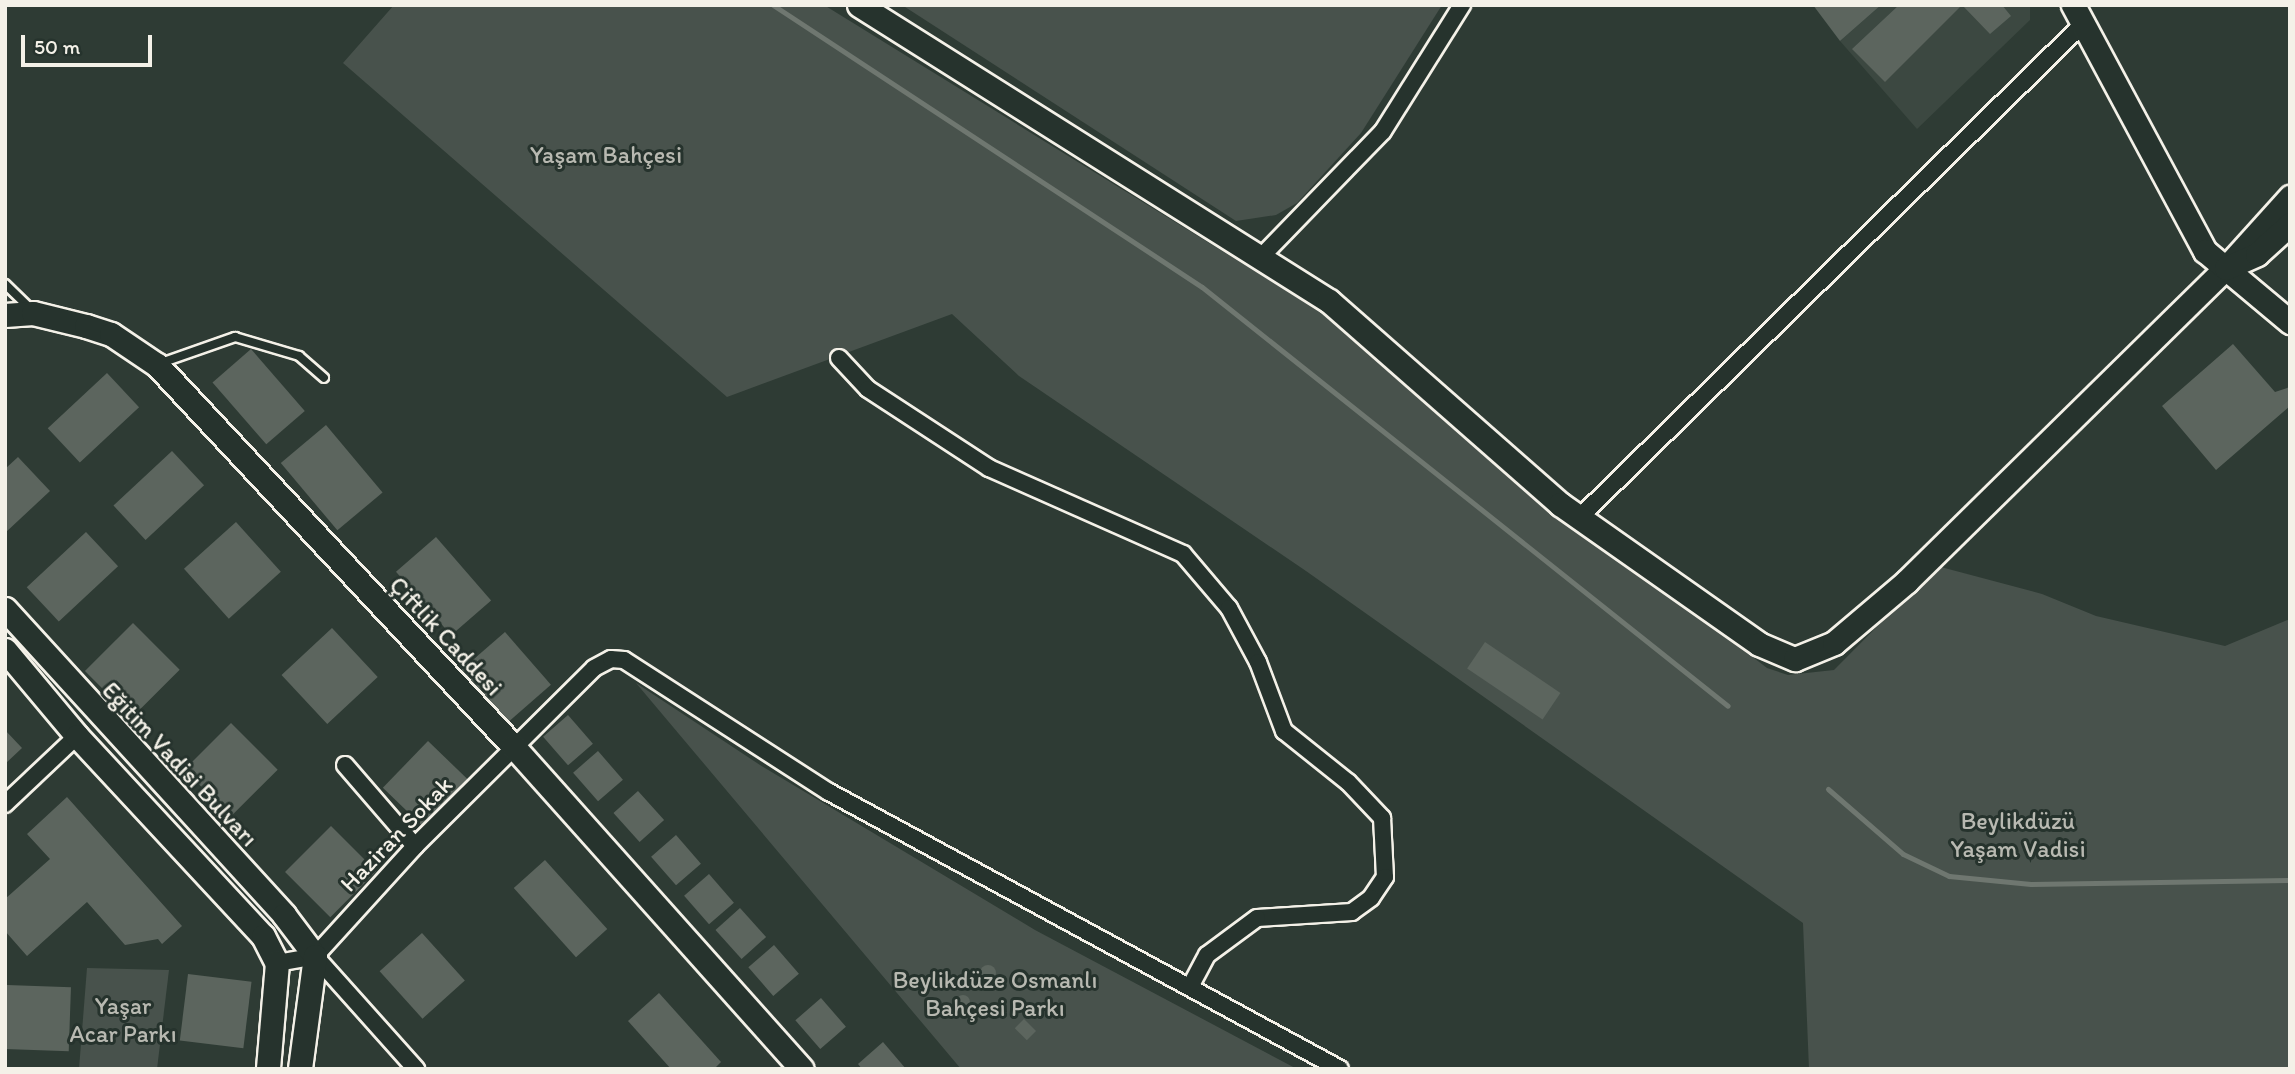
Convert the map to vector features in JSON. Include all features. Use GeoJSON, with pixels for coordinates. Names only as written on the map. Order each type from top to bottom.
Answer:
{"type":"FeatureCollection","features":[{"type":"Feature","properties":{"kind":"street"},"geometry":{"type":"LineString","coordinates":[[859,5],[1329,301],[1579,518],[1759,644],[1779,655],[1811,657],[1907,581],[2225,268],[2290,197]]}},
{"type":"Feature","properties":{"kind":"street"},"geometry":{"type":"LineString","coordinates":[[1261,257],[1383,131],[1462,5]]}},
{"type":"Feature","properties":{"kind":"street"},"geometry":{"type":"LineString","coordinates":[[1579,518],[2078,15],[2205,251],[2290,322]]}},
{"type":"Feature","properties":{"kind":"street"},"geometry":{"type":"LineString","coordinates":[[2225,268],[2257,254],[2290,224]]}},
{"type":"Feature","properties":{"kind":"street","name":"Çiftlik Caddesi"},"geometry":{"type":"LineString","coordinates":[[5,315],[33,313],[111,334],[158,365],[513,746],[802,1069]]}},
{"type":"Feature","properties":{"kind":"street"},"geometry":{"type":"LineString","coordinates":[[839,358],[868,389],[989,468],[1183,554],[1229,608],[1258,662],[1284,731],[1348,782],[1382,818],[1387,866],[1371,898],[1352,912],[1257,918],[1207,955],[1190,986]]}},
{"type":"Feature","properties":{"kind":"street","name":"Eğitim Vadisi Bulvarı"},"geometry":{"type":"LineString","coordinates":[[5,609],[284,915],[315,956]]}},
{"type":"Feature","properties":{"kind":"street"},"geometry":{"type":"LineString","coordinates":[[5,650],[77,736],[263,936],[277,963],[268,1069]]}},
{"type":"Feature","properties":{"kind":"street","name":"Haziran Sokak"},"geometry":{"type":"LineString","coordinates":[[315,956],[415,846],[594,668],[611,659],[624,660],[830,792],[1339,1069]]}},
{"type":"Feature","properties":{"kind":"street"},"geometry":{"type":"LineString","coordinates":[[5,804],[77,736]]}},
{"type":"Feature","properties":{"kind":"street"},"geometry":{"type":"LineString","coordinates":[[345,765],[415,846]]}},
{"type":"Feature","properties":{"kind":"street"},"geometry":{"type":"LineString","coordinates":[[277,963],[315,956]]}},
{"type":"Feature","properties":{"kind":"street"},"geometry":{"type":"LineString","coordinates":[[300,1069],[315,956]]}},
{"type":"Feature","properties":{"kind":"street"},"geometry":{"type":"LineString","coordinates":[[315,956],[416,1069]]}},
{"type":"Feature","properties":{"kind":"lane"},"geometry":{"type":"LineString","coordinates":[[5,284],[33,313]]}},
{"type":"Feature","properties":{"kind":"lane"},"geometry":{"type":"LineString","coordinates":[[158,365],[235,337],[299,356],[324,378]]}},
{"type":"Feature","properties":{"kind":"shaded area"},"geometry":{"type":"Polygon","coordinates":[[[1881,5],[2030,5],[2030,20],[1917,129],[1840,41],[1881,5]]]}},
{"type":"Feature","properties":{"kind":"green space","name":"Beylikdüzü Yaşam Vadisi"},"geometry":{"type":"Polygon","coordinates":[[[394,5],[824,5],[1350,330],[1568,515],[1767,668],[1788,675],[1834,670],[1937,566],[2042,594],[2096,616],[2225,646],[2290,619],[2290,1069],[1809,1069],[1803,923],[1306,571],[1019,376],[952,314],[727,397],[343,63],[394,5]]]}},
{"type":"Feature","properties":{"kind":"green space"},"geometry":{"type":"Polygon","coordinates":[[[902,5],[1442,5],[1361,133],[1297,203],[1276,215],[1236,221],[902,5]]]}},
{"type":"Feature","properties":{"kind":"green space","name":"Beylikdüze Osmanlı Bahçesi Parkı"},"geometry":{"type":"Polygon","coordinates":[[[636,683],[760,765],[1035,930],[1297,1069],[961,1069],[636,683]]]}},
{"type":"Feature","properties":{"kind":"green space","name":"Yaşar Acar Parkı"},"geometry":{"type":"Polygon","coordinates":[[[87,968],[169,970],[157,1069],[79,1069],[87,968]]]}},
{"type":"Feature","properties":{"kind":"building"},"geometry":{"type":"Polygon","coordinates":[[[1813,5],[1881,5],[1840,41],[1813,5]]]}},
{"type":"Feature","properties":{"kind":"building"},"geometry":{"type":"Polygon","coordinates":[[[1899,5],[1962,5],[1885,82],[1852,49],[1899,5]]]}},
{"type":"Feature","properties":{"kind":"building"},"geometry":{"type":"Polygon","coordinates":[[[1962,5],[2002,5],[2011,16],[1990,34],[1962,5]]]}},
{"type":"Feature","properties":{"kind":"building"},"geometry":{"type":"Polygon","coordinates":[[[2233,344],[2275,392],[2290,387],[2290,406],[2216,470],[2162,406],[2233,344]]]}},
{"type":"Feature","properties":{"kind":"building"},"geometry":{"type":"Polygon","coordinates":[[[251,349],[305,411],[266,444],[213,382],[251,349]]]}},
{"type":"Feature","properties":{"kind":"building"},"geometry":{"type":"Polygon","coordinates":[[[107,373],[139,407],[80,463],[48,428],[107,373]]]}},
{"type":"Feature","properties":{"kind":"building"},"geometry":{"type":"Polygon","coordinates":[[[326,425],[383,492],[337,530],[281,463],[326,425]]]}},
{"type":"Feature","properties":{"kind":"building"},"geometry":{"type":"Polygon","coordinates":[[[172,451],[204,485],[146,540],[113,506],[172,451]]]}},
{"type":"Feature","properties":{"kind":"building"},"geometry":{"type":"Polygon","coordinates":[[[18,457],[50,491],[5,533],[5,469],[18,457]]]}},
{"type":"Feature","properties":{"kind":"building"},"geometry":{"type":"Polygon","coordinates":[[[236,522],[281,572],[229,619],[184,569],[236,522]]]}},
{"type":"Feature","properties":{"kind":"building"},"geometry":{"type":"Polygon","coordinates":[[[86,532],[118,566],[59,622],[27,587],[86,532]]]}},
{"type":"Feature","properties":{"kind":"building"},"geometry":{"type":"Polygon","coordinates":[[[436,537],[491,600],[451,635],[396,572],[436,537]]]}},
{"type":"Feature","properties":{"kind":"building"},"geometry":{"type":"Polygon","coordinates":[[[133,623],[180,670],[132,718],[85,671],[133,623]]]}},
{"type":"Feature","properties":{"kind":"building"},"geometry":{"type":"Polygon","coordinates":[[[332,628],[378,677],[327,724],[282,675],[332,628]]]}},
{"type":"Feature","properties":{"kind":"building"},"geometry":{"type":"Polygon","coordinates":[[[505,632],[551,685],[507,723],[461,670],[505,632]]]}},
{"type":"Feature","properties":{"kind":"building"},"geometry":{"type":"Polygon","coordinates":[[[1485,642],[1560,693],[1543,719],[1467,669],[1485,642]]]}},
{"type":"Feature","properties":{"kind":"building"},"geometry":{"type":"Polygon","coordinates":[[[568,715],[593,744],[568,765],[543,737],[568,715]]]}},
{"type":"Feature","properties":{"kind":"building"},"geometry":{"type":"Polygon","coordinates":[[[231,723],[278,770],[231,816],[184,770],[231,723]]]}},
{"type":"Feature","properties":{"kind":"building"},"geometry":{"type":"Polygon","coordinates":[[[5,730],[22,748],[5,764],[5,730]]]}},
{"type":"Feature","properties":{"kind":"building"},"geometry":{"type":"Polygon","coordinates":[[[428,741],[473,785],[428,832],[383,788],[428,741]]]}},
{"type":"Feature","properties":{"kind":"building"},"geometry":{"type":"Polygon","coordinates":[[[598,751],[623,780],[598,801],[573,773],[598,751]]]}},
{"type":"Feature","properties":{"kind":"building"},"geometry":{"type":"Polygon","coordinates":[[[638,791],[664,820],[640,842],[613,813],[638,791]]]}},
{"type":"Feature","properties":{"kind":"building"},"geometry":{"type":"Polygon","coordinates":[[[67,797],[182,926],[162,944],[158,939],[125,945],[87,902],[27,956],[5,931],[5,899],[50,859],[27,834],[67,797]]]}},
{"type":"Feature","properties":{"kind":"building"},"geometry":{"type":"Polygon","coordinates":[[[331,826],[376,871],[330,917],[285,872],[331,826]]]}},
{"type":"Feature","properties":{"kind":"building"},"geometry":{"type":"Polygon","coordinates":[[[676,835],[701,864],[676,885],[651,857],[676,835]]]}},
{"type":"Feature","properties":{"kind":"building"},"geometry":{"type":"Polygon","coordinates":[[[545,860],[607,929],[576,957],[514,888],[545,860]]]}},
{"type":"Feature","properties":{"kind":"building"},"geometry":{"type":"Polygon","coordinates":[[[709,874],[734,903],[709,924],[684,896],[709,874]]]}},
{"type":"Feature","properties":{"kind":"building"},"geometry":{"type":"Polygon","coordinates":[[[740,908],[766,937],[742,959],[715,930],[740,908]]]}},
{"type":"Feature","properties":{"kind":"building"},"geometry":{"type":"Polygon","coordinates":[[[422,933],[465,981],[422,1019],[380,971],[422,933]]]}},
{"type":"Feature","properties":{"kind":"building"},"geometry":{"type":"Polygon","coordinates":[[[774,945],[799,974],[773,996],[748,967],[774,945]]]}},
{"type":"Feature","properties":{"kind":"building"},"geometry":{"type":"Polygon","coordinates":[[[985,965],[991,965],[996,973],[994,979],[985,981],[980,976],[980,970],[985,965]]]}},
{"type":"Feature","properties":{"kind":"building"},"geometry":{"type":"Polygon","coordinates":[[[188,974],[252,982],[243,1048],[180,1041],[188,974]]]}},
{"type":"Feature","properties":{"kind":"building"},"geometry":{"type":"Polygon","coordinates":[[[7,985],[71,987],[69,1051],[5,1049],[7,985]]]}},
{"type":"Feature","properties":{"kind":"building"},"geometry":{"type":"Polygon","coordinates":[[[659,993],[721,1062],[714,1069],[671,1069],[628,1021],[659,993]]]}},
{"type":"Feature","properties":{"kind":"building"},"geometry":{"type":"Polygon","coordinates":[[[963,995],[968,997],[968,1007],[963,1009],[958,1007],[956,1002],[958,997],[963,995]]]}},
{"type":"Feature","properties":{"kind":"building"},"geometry":{"type":"Polygon","coordinates":[[[821,998],[846,1027],[820,1049],[795,1020],[821,998]]]}},
{"type":"Feature","properties":{"kind":"building"},"geometry":{"type":"Polygon","coordinates":[[[1024,1019],[1036,1031],[1027,1040],[1015,1028],[1024,1019]]]}},
{"type":"Feature","properties":{"kind":"building"},"geometry":{"type":"Polygon","coordinates":[[[883,1042],[906,1069],[862,1069],[858,1064],[883,1042]]]}},
{"type":"Feature","properties":{"kind":"waterway"},"geometry":{"type":"LineString","coordinates":[[773,5],[1202,287],[1728,706]]}},
{"type":"Feature","properties":{"kind":"waterway"},"geometry":{"type":"LineString","coordinates":[[1828,789],[1903,854],[1949,876],[2031,884],[2290,880]]}},
{"type":"Feature","properties":{"kind":"park label","name":"Yaşam Bahçesi"},"geometry":{"type":"Point","coordinates":[606,155]}}]}
